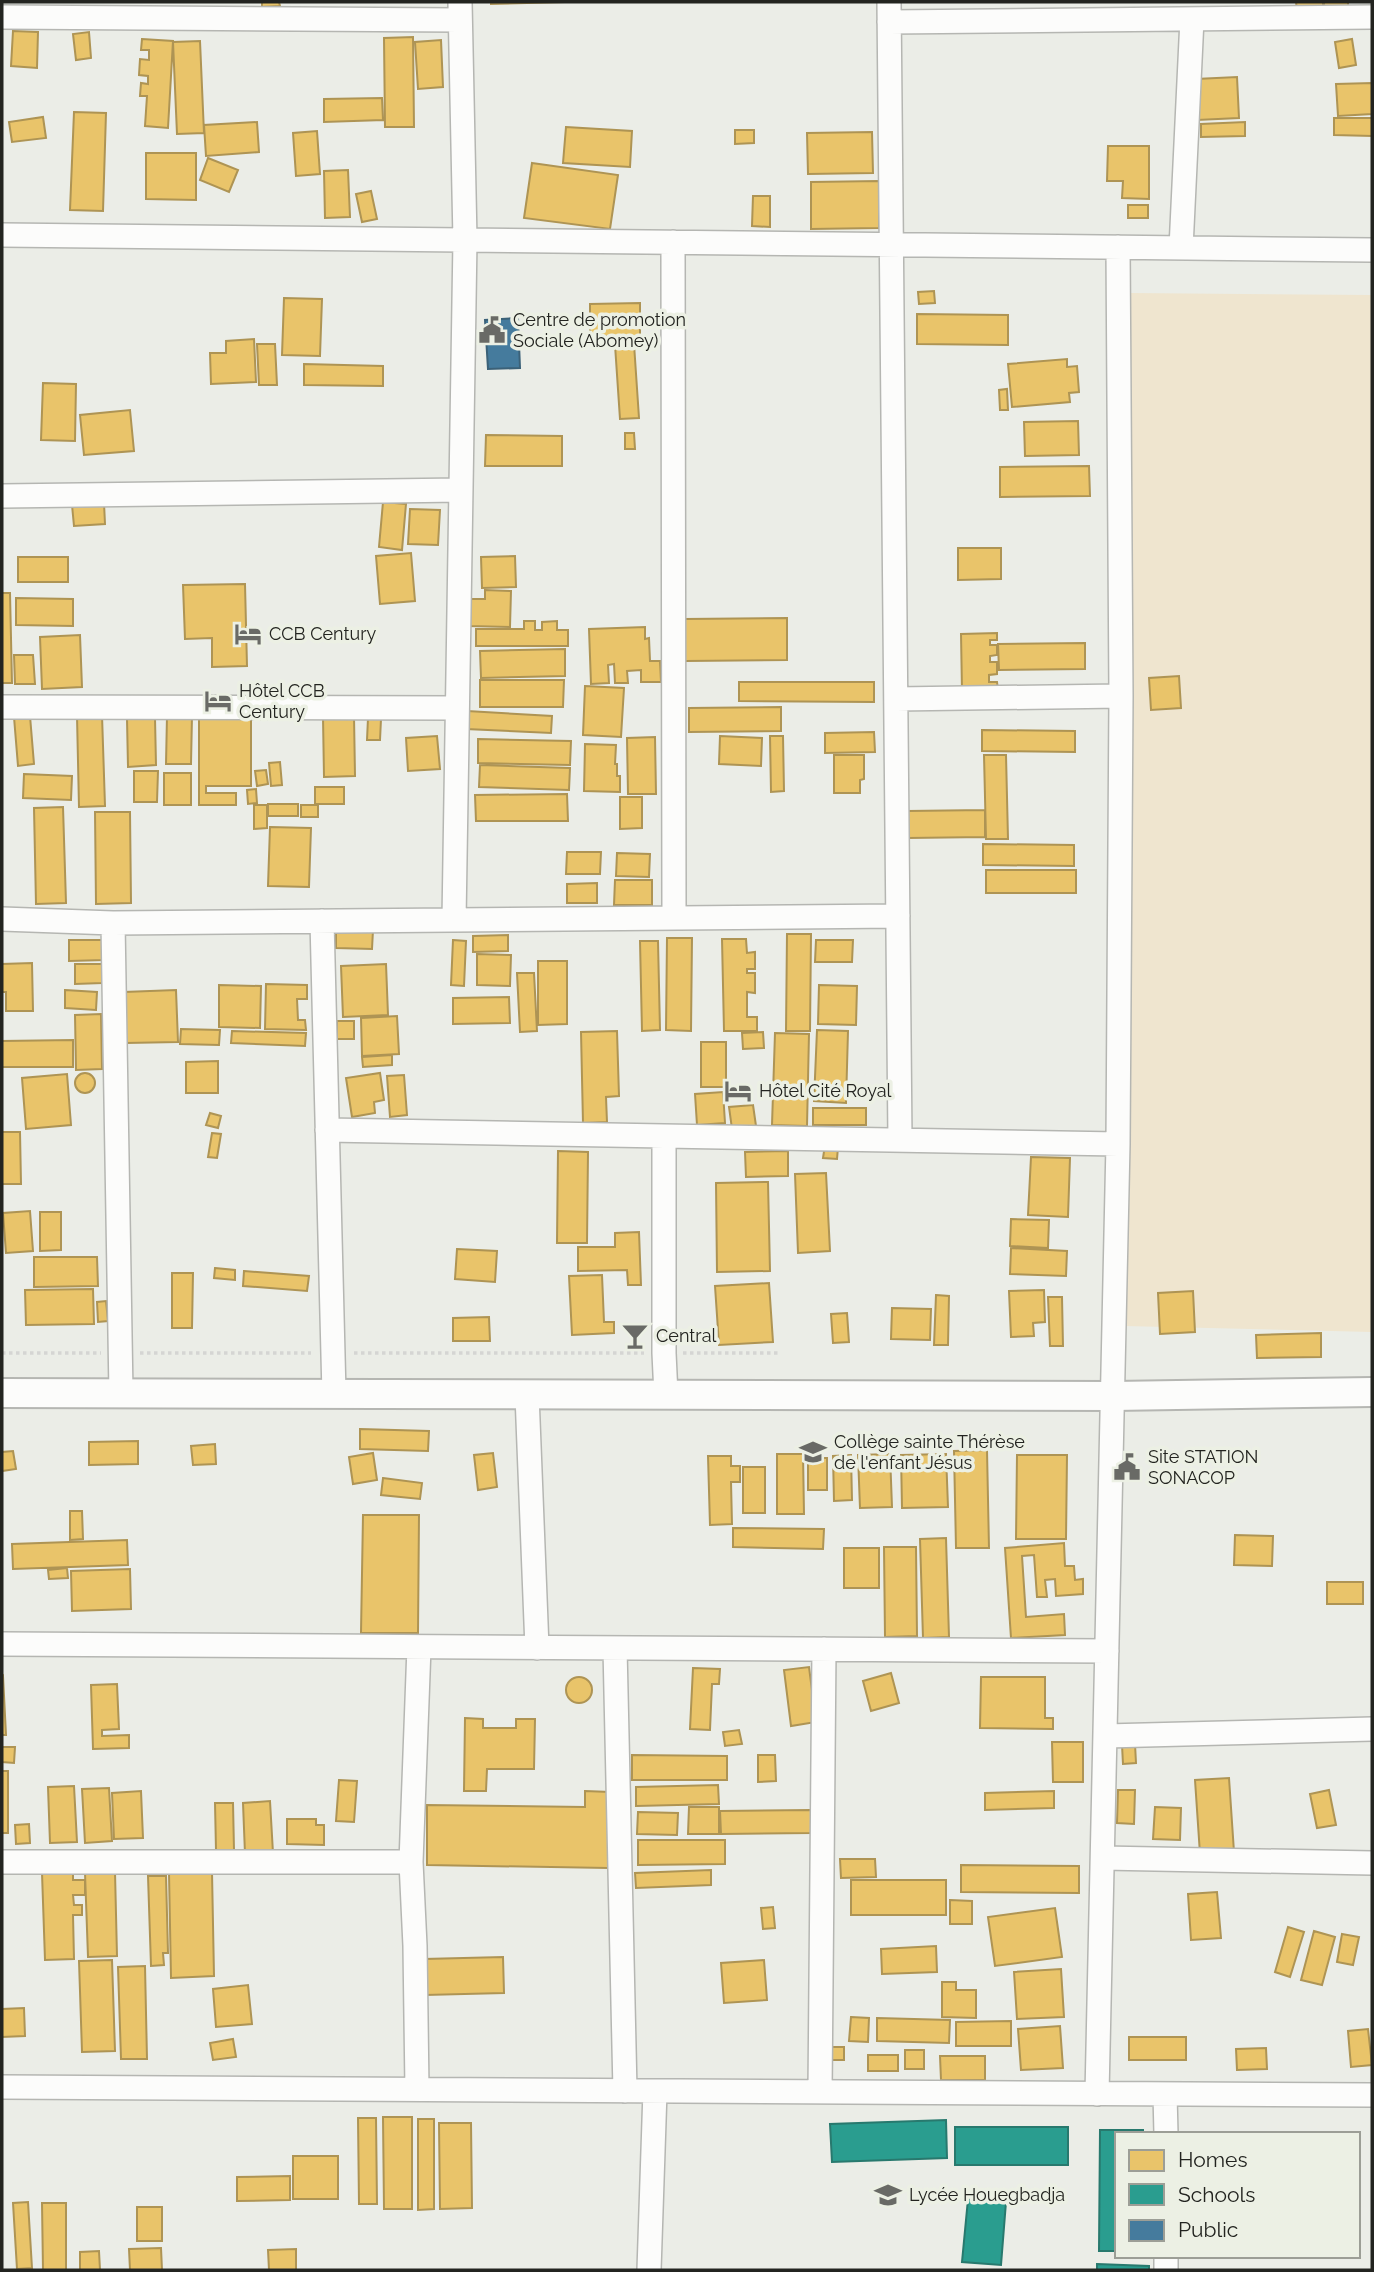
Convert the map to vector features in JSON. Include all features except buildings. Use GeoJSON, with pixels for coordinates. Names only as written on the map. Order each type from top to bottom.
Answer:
{"type":"FeatureCollection","features":[{"type":"Feature","properties":{"kind":"street"},"geometry":{"type":"LineString","coordinates":[[2,17],[460,11],[465,240],[454,920]]}},
{"type":"Feature","properties":{"kind":"street"},"geometry":{"type":"LineString","coordinates":[[900,1140],[889,12],[1192,19],[1372,17]]}},
{"type":"Feature","properties":{"kind":"street"},"geometry":{"type":"LineString","coordinates":[[1181,248],[1192,19]]}},
{"type":"Feature","properties":{"kind":"street"},"geometry":{"type":"LineString","coordinates":[[2,234],[1372,250]]}},
{"type":"Feature","properties":{"kind":"street"},"geometry":{"type":"LineString","coordinates":[[673,242],[674,918]]}},
{"type":"Feature","properties":{"kind":"street"},"geometry":{"type":"LineString","coordinates":[[1097,2094],[1118,1144],[1121,696],[1118,247]]}},
{"type":"Feature","properties":{"kind":"street"},"geometry":{"type":"LineString","coordinates":[[2,496],[461,490]]}},
{"type":"Feature","properties":{"kind":"street"},"geometry":{"type":"LineString","coordinates":[[896,699],[1121,696]]}},
{"type":"Feature","properties":{"kind":"street"},"geometry":{"type":"LineString","coordinates":[[2,707],[457,708]]}},
{"type":"Feature","properties":{"kind":"street"},"geometry":{"type":"LineString","coordinates":[[2,919],[113,923],[898,916]]}},
{"type":"Feature","properties":{"kind":"street"},"geometry":{"type":"LineString","coordinates":[[322,921],[334,1394]]}},
{"type":"Feature","properties":{"kind":"street"},"geometry":{"type":"LineString","coordinates":[[113,923],[121,1393]]}},
{"type":"Feature","properties":{"kind":"street"},"geometry":{"type":"LineString","coordinates":[[327,1130],[1118,1144]]}},
{"type":"Feature","properties":{"kind":"street"},"geometry":{"type":"LineString","coordinates":[[664,1136],[666,1395]]}},
{"type":"Feature","properties":{"kind":"street"},"geometry":{"type":"LineString","coordinates":[[2,1393],[1114,1396],[1372,1392]]}},
{"type":"Feature","properties":{"kind":"street"},"geometry":{"type":"LineString","coordinates":[[527,1395],[537,1648]]}},
{"type":"Feature","properties":{"kind":"street"},"geometry":{"type":"LineString","coordinates":[[2,1644],[1107,1651]]}},
{"type":"Feature","properties":{"kind":"street"},"geometry":{"type":"LineString","coordinates":[[417,2089],[411,1862],[419,1647]]}},
{"type":"Feature","properties":{"kind":"street"},"geometry":{"type":"LineString","coordinates":[[615,1648],[625,2091]]}},
{"type":"Feature","properties":{"kind":"street"},"geometry":{"type":"LineString","coordinates":[[820,2092],[824,1649]]}},
{"type":"Feature","properties":{"kind":"street"},"geometry":{"type":"LineString","coordinates":[[1106,1737],[1372,1728]]}},
{"type":"Feature","properties":{"kind":"street"},"geometry":{"type":"LineString","coordinates":[[1103,1858],[1372,1863]]}},
{"type":"Feature","properties":{"kind":"street"},"geometry":{"type":"LineString","coordinates":[[2,1861],[411,1862]]}},
{"type":"Feature","properties":{"kind":"street"},"geometry":{"type":"LineString","coordinates":[[2,2087],[1372,2095]]}},
{"type":"Feature","properties":{"kind":"street"},"geometry":{"type":"LineString","coordinates":[[644,2267],[655,2091]]}},
{"type":"Feature","properties":{"kind":"street"},"geometry":{"type":"LineString","coordinates":[[1166,2094],[1166,2132]]}},
{"type":"Feature","properties":{"kind":"path"},"geometry":{"type":"LineString","coordinates":[[2,1353],[778,1353]]}},
{"type":"Feature","properties":{"kind":"shaded area"},"geometry":{"type":"Polygon","coordinates":[[[1131,293],[1372,295],[1372,1332],[1124,1326],[1131,293]]]}},
{"type":"Feature","properties":{"kind":"place","name":"Centre de promotion Sociale (Abomey)"},"geometry":{"type":"Point","coordinates":[492,330]}},
{"type":"Feature","properties":{"kind":"place","name":"CCB Century"},"geometry":{"type":"Point","coordinates":[248,634]}},
{"type":"Feature","properties":{"kind":"place","name":"Hôtel CCB Century"},"geometry":{"type":"Point","coordinates":[218,701]}},
{"type":"Feature","properties":{"kind":"place","name":"Hôtel Cité Royal"},"geometry":{"type":"Point","coordinates":[738,1091]}},
{"type":"Feature","properties":{"kind":"place","name":"Central"},"geometry":{"type":"Point","coordinates":[635,1336]}},
{"type":"Feature","properties":{"kind":"place","name":"Collège sainte Thérèse de l'enfant Jésus"},"geometry":{"type":"Point","coordinates":[813,1452]}},
{"type":"Feature","properties":{"kind":"place","name":"Site STATION SONACOP"},"geometry":{"type":"Point","coordinates":[1127,1467]}},
{"type":"Feature","properties":{"kind":"place","name":"Lycée Houegbadja"},"geometry":{"type":"Point","coordinates":[888,2195]}}]}
